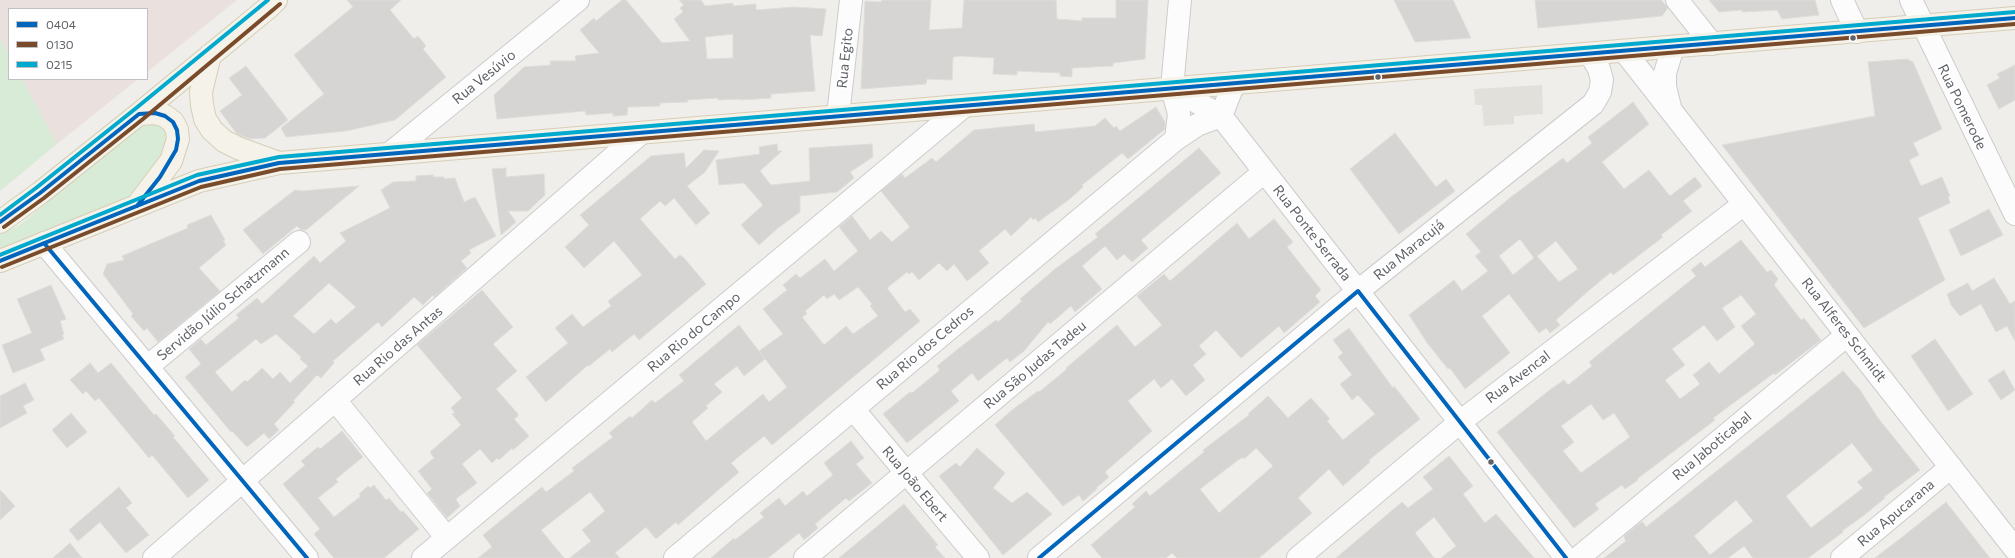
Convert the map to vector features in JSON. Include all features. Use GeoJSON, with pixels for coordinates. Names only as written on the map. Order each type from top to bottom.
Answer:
{"type":"FeatureCollection","features":[{"type":"Feature","properties":{"kind":"main road"},"geometry":{"type":"LineString","coordinates":[[0,222],[40,193],[139,114],[274,2]]}},
{"type":"Feature","properties":{"kind":"main road"},"geometry":{"type":"LineString","coordinates":[[0,261],[199,181],[279,163],[1172,88],[1591,55],[2015,18]]}},
{"type":"Feature","properties":{"kind":"main road"},"geometry":{"type":"LineString","coordinates":[[210,55],[201,92],[205,119],[212,130],[224,141],[238,148],[279,163]]}},
{"type":"Feature","properties":{"kind":"main road"},"geometry":{"type":"LineString","coordinates":[[137,206],[171,161],[178,139],[177,130],[173,122],[165,116],[155,113],[139,114]]}},
{"type":"Feature","properties":{"kind":"street","name":"Rua Vesúvio"},"geometry":{"type":"LineString","coordinates":[[389,154],[578,0]]}},
{"type":"Feature","properties":{"kind":"street","name":"Rua Egito"},"geometry":{"type":"LineString","coordinates":[[838,116],[851,0]]}},
{"type":"Feature","properties":{"kind":"street"},"geometry":{"type":"LineString","coordinates":[[1176,139],[1179,114],[1172,88],[1180,0]]}},
{"type":"Feature","properties":{"kind":"street"},"geometry":{"type":"LineString","coordinates":[[1677,0],[1712,44]]}},
{"type":"Feature","properties":{"kind":"street"},"geometry":{"type":"LineString","coordinates":[[1842,0],[1857,32]]}},
{"type":"Feature","properties":{"kind":"street","name":"Rua Pomerode"},"geometry":{"type":"LineString","coordinates":[[1911,0],[1922,26],[2015,214]]}},
{"type":"Feature","properties":{"kind":"street","name":"Rua Alferes Schmidt"},"geometry":{"type":"LineString","coordinates":[[1672,112],[1665,87],[1665,73],[1673,47]]}},
{"type":"Feature","properties":{"kind":"street","name":"Rua Alferes Schmidt"},"geometry":{"type":"LineString","coordinates":[[1625,52],[2015,549]]}},
{"type":"Feature","properties":{"kind":"street","name":"Rua Maracujá"},"geometry":{"type":"LineString","coordinates":[[1039,558],[1358,291],[1593,104],[1600,92],[1602,80],[1599,69],[1591,55]]}},
{"type":"Feature","properties":{"kind":"street"},"geometry":{"type":"LineString","coordinates":[[1221,116],[1234,83]]}},
{"type":"Feature","properties":{"kind":"street","name":"Rua Ponte Serrada"},"geometry":{"type":"LineString","coordinates":[[1172,88],[1221,116],[1566,558]]}},
{"type":"Feature","properties":{"kind":"street","name":"Rua Rio do Campo"},"geometry":{"type":"LineString","coordinates":[[423,558],[964,106]]}},
{"type":"Feature","properties":{"kind":"street","name":"Rua Rio dos Cedros"},"geometry":{"type":"LineString","coordinates":[[675,558],[1176,139],[1197,125],[1221,116]]}},
{"type":"Feature","properties":{"kind":"street","name":"Rua Rio das Antas"},"geometry":{"type":"LineString","coordinates":[[154,558],[641,133]]}},
{"type":"Feature","properties":{"kind":"street","name":"Rua São Judas Tadeu"},"geometry":{"type":"LineString","coordinates":[[805,558],[1264,172]]}},
{"type":"Feature","properties":{"kind":"street","name":"Rua Avencal"},"geometry":{"type":"LineString","coordinates":[[1298,558],[1460,422],[1744,204]]}},
{"type":"Feature","properties":{"kind":"street","name":"Servidão Júlio Schatzmann"},"geometry":{"type":"LineString","coordinates":[[147,367],[299,242]]}},
{"type":"Feature","properties":{"kind":"street"},"geometry":{"type":"LineString","coordinates":[[44,243],[307,558]]}},
{"type":"Feature","properties":{"kind":"street","name":"Rua Jaboticabal"},"geometry":{"type":"LineString","coordinates":[[1578,558],[1847,335]]}},
{"type":"Feature","properties":{"kind":"street"},"geometry":{"type":"LineString","coordinates":[[335,400],[447,538]]}},
{"type":"Feature","properties":{"kind":"street","name":"Rua João Ebert"},"geometry":{"type":"LineString","coordinates":[[853,409],[978,558]]}},
{"type":"Feature","properties":{"kind":"street","name":"Rua Apucarana"},"geometry":{"type":"LineString","coordinates":[[1842,558],[1951,467]]}},
{"type":"Feature","properties":{"kind":"shaded area"},"geometry":{"type":"Polygon","coordinates":[[[0,0],[237,0],[148,71],[148,8],[8,8],[8,53],[0,38],[0,0]]]}},
{"type":"Feature","properties":{"kind":"shaded area"},"geometry":{"type":"Polygon","coordinates":[[[23,80],[137,80],[57,144],[23,80]]]}},
{"type":"Feature","properties":{"kind":"shaded area"},"geometry":{"type":"Polygon","coordinates":[[[1542,85],[1543,114],[1514,116],[1514,124],[1484,126],[1482,105],[1475,105],[1474,89],[1542,85]]]}},
{"type":"Feature","properties":{"kind":"green space"},"geometry":{"type":"Polygon","coordinates":[[[0,38],[8,53],[8,80],[23,80],[57,144],[0,191],[0,38]]]}},
{"type":"Feature","properties":{"kind":"green space"},"geometry":{"type":"Polygon","coordinates":[[[152,121],[168,130],[166,152],[131,200],[0,252],[0,235],[21,224],[141,124],[152,121]]]}},
{"type":"Feature","properties":{"kind":"building"},"geometry":{"type":"Polygon","coordinates":[[[347,0],[401,0],[390,10],[414,39],[418,36],[426,46],[423,49],[446,77],[395,120],[346,131],[286,137],[281,128],[324,94],[294,55],[353,7],[347,0]]]}},
{"type":"Feature","properties":{"kind":"building"},"geometry":{"type":"Polygon","coordinates":[[[622,0],[626,0],[662,43],[690,41],[674,19],[683,12],[680,8],[684,5],[679,0],[701,0],[705,6],[733,3],[733,6],[756,4],[756,10],[794,7],[826,9],[822,36],[810,35],[815,91],[771,94],[771,98],[718,100],[718,98],[687,100],[688,102],[660,103],[660,106],[628,107],[627,115],[613,116],[613,113],[586,115],[585,111],[497,119],[494,95],[524,67],[551,65],[550,61],[576,61],[575,56],[599,53],[580,30],[594,18],[596,21],[622,0]],[[733,34],[705,37],[707,59],[733,58],[733,34]]]}},
{"type":"Feature","properties":{"kind":"building"},"geometry":{"type":"Polygon","coordinates":[[[882,0],[931,0],[929,30],[962,28],[964,0],[1056,0],[1057,19],[1082,21],[1082,18],[1116,18],[1116,0],[1148,0],[1145,59],[1113,63],[1113,66],[1072,68],[1072,77],[1060,76],[1060,73],[1017,71],[1017,75],[993,74],[994,58],[960,56],[953,57],[952,80],[927,79],[926,84],[861,89],[865,1],[881,2],[882,0]]]}},
{"type":"Feature","properties":{"kind":"building"},"geometry":{"type":"Polygon","coordinates":[[[1394,0],[1453,0],[1471,38],[1415,42],[1394,0]]]}},
{"type":"Feature","properties":{"kind":"building"},"geometry":{"type":"Polygon","coordinates":[[[1535,0],[1661,0],[1668,8],[1662,16],[1538,28],[1535,0]]]}},
{"type":"Feature","properties":{"kind":"building"},"geometry":{"type":"Polygon","coordinates":[[[1709,0],[1815,0],[1819,15],[1782,19],[1777,10],[1742,12],[1742,10],[1719,12],[1709,0]]]}},
{"type":"Feature","properties":{"kind":"building"},"geometry":{"type":"Polygon","coordinates":[[[1907,59],[1913,62],[1942,129],[1913,143],[1919,155],[1909,160],[1921,186],[1942,177],[1950,196],[1948,197],[1950,203],[1918,218],[1945,280],[1864,328],[1722,145],[1875,116],[1868,62],[1907,59]]]}},
{"type":"Feature","properties":{"kind":"building"},"geometry":{"type":"Polygon","coordinates":[[[2015,65],[2015,100],[1999,109],[1987,85],[2000,78],[1997,74],[2015,65]]]}},
{"type":"Feature","properties":{"kind":"building"},"geometry":{"type":"Polygon","coordinates":[[[246,66],[288,120],[265,138],[250,139],[237,134],[220,111],[242,95],[229,78],[246,66]]]}},
{"type":"Feature","properties":{"kind":"building"},"geometry":{"type":"Polygon","coordinates":[[[1633,102],[1649,124],[1602,162],[1624,189],[1649,170],[1670,196],[1695,177],[1702,186],[1683,201],[1692,211],[1661,235],[1663,237],[1613,275],[1611,272],[1587,292],[1556,320],[1560,325],[1550,333],[1546,328],[1539,333],[1509,294],[1482,316],[1510,353],[1465,389],[1450,368],[1448,369],[1428,344],[1409,315],[1454,280],[1462,291],[1488,271],[1475,256],[1481,252],[1466,234],[1511,197],[1563,158],[1567,163],[1592,143],[1588,137],[1633,102]],[[1520,239],[1499,256],[1513,275],[1534,258],[1520,239]],[[1556,241],[1537,256],[1559,282],[1578,269],[1556,241]]]}},
{"type":"Feature","properties":{"kind":"building"},"geometry":{"type":"Polygon","coordinates":[[[1156,107],[1165,122],[1165,129],[1128,159],[1122,153],[1082,185],[1083,187],[1071,198],[1038,222],[1035,218],[1033,220],[1031,217],[1011,236],[1005,229],[979,251],[989,263],[967,281],[954,264],[947,271],[939,263],[919,280],[912,272],[909,274],[907,272],[887,288],[905,312],[910,309],[920,321],[772,445],[764,436],[731,463],[739,472],[678,525],[676,522],[656,539],[646,527],[615,553],[620,558],[570,558],[591,541],[582,530],[605,511],[590,492],[541,530],[564,558],[478,558],[492,547],[483,535],[542,487],[546,492],[574,471],[572,468],[613,437],[609,433],[630,416],[632,418],[652,400],[655,403],[684,381],[679,375],[739,325],[765,359],[744,376],[737,366],[714,384],[722,392],[706,406],[708,408],[692,422],[706,441],[763,394],[769,402],[787,387],[759,351],[783,334],[763,309],[787,290],[783,285],[796,274],[800,278],[825,259],[834,271],[858,251],[839,227],[852,216],[870,240],[881,231],[892,242],[910,227],[881,191],[902,174],[905,178],[932,158],[936,162],[974,130],[1034,124],[1035,132],[1095,126],[1105,118],[1114,128],[1116,126],[1120,131],[1156,107]],[[858,287],[839,300],[834,294],[827,299],[824,295],[805,311],[807,314],[802,317],[824,345],[846,326],[853,334],[878,316],[870,306],[872,304],[858,287]]]}},
{"type":"Feature","properties":{"kind":"building"},"geometry":{"type":"Polygon","coordinates":[[[1395,133],[1436,187],[1446,179],[1455,191],[1399,234],[1350,169],[1395,133]]]}},
{"type":"Feature","properties":{"kind":"building"},"geometry":{"type":"Polygon","coordinates":[[[777,144],[778,151],[782,151],[760,171],[771,185],[810,181],[809,148],[872,144],[873,157],[850,172],[854,178],[837,192],[800,196],[800,212],[778,228],[759,245],[741,225],[763,205],[744,183],[719,185],[716,160],[760,154],[759,147],[777,144]]]}},
{"type":"Feature","properties":{"kind":"building"},"geometry":{"type":"Polygon","coordinates":[[[1199,148],[1221,173],[1141,240],[1148,248],[1132,262],[1124,254],[1117,260],[1105,246],[1082,266],[1102,289],[1075,312],[1071,306],[1050,324],[1048,322],[1024,351],[1010,362],[1007,358],[978,381],[972,373],[951,391],[959,401],[907,443],[883,414],[940,370],[937,366],[963,345],[996,320],[998,322],[1022,301],[1020,299],[1055,269],[1098,237],[1095,234],[1199,148]]]}},
{"type":"Feature","properties":{"kind":"building"},"geometry":{"type":"Polygon","coordinates":[[[704,150],[719,151],[705,172],[687,186],[710,213],[696,225],[674,198],[665,206],[660,201],[640,219],[675,259],[680,255],[684,258],[706,284],[639,340],[634,334],[612,352],[610,349],[589,366],[588,365],[546,402],[526,377],[568,343],[555,328],[572,314],[583,327],[611,306],[608,301],[642,275],[614,241],[584,268],[565,247],[589,225],[580,215],[651,156],[684,153],[686,168],[704,150]]]}},
{"type":"Feature","properties":{"kind":"building"},"geometry":{"type":"Polygon","coordinates":[[[506,168],[506,177],[544,174],[545,195],[528,211],[508,211],[516,222],[501,235],[492,169],[506,168]]]}},
{"type":"Feature","properties":{"kind":"building"},"geometry":{"type":"Polygon","coordinates":[[[433,175],[433,177],[444,177],[444,179],[455,178],[464,202],[475,197],[496,236],[469,250],[471,253],[461,261],[467,268],[434,297],[433,295],[423,305],[414,297],[382,327],[378,322],[333,361],[334,363],[321,378],[317,375],[293,401],[295,402],[274,424],[279,430],[269,439],[264,433],[247,447],[232,431],[231,432],[185,377],[201,364],[189,349],[201,339],[206,345],[239,318],[236,315],[257,298],[262,304],[314,256],[320,263],[346,241],[340,233],[390,208],[381,190],[393,182],[416,181],[416,176],[433,175]],[[329,283],[293,316],[314,334],[331,319],[336,324],[356,307],[329,283]],[[276,334],[261,344],[256,339],[215,372],[232,392],[245,380],[247,382],[262,368],[273,379],[280,372],[290,383],[308,366],[300,359],[301,357],[276,334]]]}},
{"type":"Feature","properties":{"kind":"building"},"geometry":{"type":"Polygon","coordinates":[[[359,186],[306,230],[301,230],[297,226],[263,254],[243,230],[295,190],[302,191],[359,186]]]}},
{"type":"Feature","properties":{"kind":"building"},"geometry":{"type":"Polygon","coordinates":[[[1989,209],[2003,235],[1961,256],[1949,230],[1989,209]]]}},
{"type":"Feature","properties":{"kind":"building"},"geometry":{"type":"Polygon","coordinates":[[[211,215],[225,240],[223,241],[226,245],[199,268],[220,291],[158,342],[147,328],[144,331],[131,316],[133,314],[103,274],[107,264],[124,260],[122,256],[188,228],[187,225],[211,215]]]}},
{"type":"Feature","properties":{"kind":"building"},"geometry":{"type":"Polygon","coordinates":[[[1274,219],[1293,242],[1287,247],[1321,290],[1315,296],[1320,302],[1284,333],[1279,326],[1241,358],[1216,330],[1199,346],[1206,354],[1193,365],[1205,380],[1186,396],[1172,379],[1161,388],[1154,379],[1128,401],[1152,431],[1105,472],[1109,477],[1083,501],[1079,495],[1063,506],[995,425],[1012,410],[1038,391],[1039,392],[1117,325],[1135,347],[1162,325],[1137,296],[1164,274],[1170,281],[1237,223],[1249,239],[1274,219]]]}},
{"type":"Feature","properties":{"kind":"building"},"geometry":{"type":"Polygon","coordinates":[[[1741,240],[1767,272],[1771,270],[1778,279],[1774,285],[1801,320],[1804,318],[1821,340],[1775,375],[1774,373],[1713,418],[1715,420],[1637,479],[1638,480],[1625,489],[1622,485],[1595,504],[1599,509],[1574,528],[1497,432],[1551,389],[1564,380],[1568,385],[1592,366],[1589,362],[1696,276],[1691,270],[1701,262],[1705,267],[1741,240]],[[1741,295],[1722,308],[1735,327],[1717,341],[1704,325],[1672,349],[1685,365],[1665,380],[1680,399],[1700,384],[1693,375],[1709,362],[1719,374],[1755,344],[1741,326],[1756,314],[1741,295]],[[1591,404],[1561,426],[1574,442],[1563,451],[1581,473],[1630,437],[1614,413],[1603,420],[1591,404]]]}},
{"type":"Feature","properties":{"kind":"building"},"geometry":{"type":"Polygon","coordinates":[[[1994,278],[2010,304],[2015,301],[2015,341],[2007,326],[1996,332],[1981,304],[1960,316],[1951,305],[1947,294],[1968,283],[1972,291],[1994,278]]]}},
{"type":"Feature","properties":{"kind":"building"},"geometry":{"type":"Polygon","coordinates":[[[51,285],[66,319],[60,321],[64,339],[40,349],[45,360],[13,373],[2,345],[32,333],[17,299],[51,285]]]}},
{"type":"Feature","properties":{"kind":"building"},"geometry":{"type":"Polygon","coordinates":[[[482,290],[513,327],[493,344],[517,371],[496,389],[518,414],[518,416],[514,419],[529,436],[513,450],[512,448],[499,460],[497,458],[492,463],[480,449],[462,464],[477,483],[457,498],[456,500],[460,506],[447,518],[427,493],[432,489],[418,471],[434,458],[430,452],[461,425],[452,414],[455,413],[451,408],[462,398],[417,345],[482,290]]]}},
{"type":"Feature","properties":{"kind":"building"},"geometry":{"type":"Polygon","coordinates":[[[1349,328],[1393,388],[1394,386],[1420,419],[1369,460],[1370,462],[1343,486],[1329,469],[1298,498],[1312,513],[1259,558],[1177,558],[1172,553],[1166,558],[1102,558],[1091,545],[1135,507],[1132,504],[1146,491],[1150,496],[1204,452],[1203,450],[1249,415],[1248,414],[1268,396],[1288,418],[1311,398],[1330,419],[1327,421],[1343,440],[1375,414],[1358,395],[1352,400],[1340,384],[1352,375],[1338,357],[1343,353],[1333,340],[1349,328]],[[1256,448],[1244,459],[1243,457],[1237,461],[1200,489],[1219,513],[1273,466],[1256,448]]]}},
{"type":"Feature","properties":{"kind":"building"},"geometry":{"type":"Polygon","coordinates":[[[1935,339],[1973,394],[1948,411],[1911,356],[1935,339]]]}},
{"type":"Feature","properties":{"kind":"building"},"geometry":{"type":"Polygon","coordinates":[[[90,363],[98,373],[111,363],[154,415],[156,414],[175,436],[173,437],[209,480],[188,498],[152,455],[149,458],[99,398],[95,401],[86,391],[83,394],[70,380],[90,363]]]}},
{"type":"Feature","properties":{"kind":"building"},"geometry":{"type":"Polygon","coordinates":[[[2004,370],[2015,390],[2001,400],[1988,380],[2004,370]]]}},
{"type":"Feature","properties":{"kind":"building"},"geometry":{"type":"Polygon","coordinates":[[[1843,371],[1860,390],[1878,418],[1920,470],[1808,558],[1753,558],[1744,546],[1728,558],[1604,558],[1626,541],[1624,537],[1625,535],[1640,523],[1643,522],[1646,527],[1843,371]],[[1852,443],[1786,496],[1811,528],[1863,488],[1857,482],[1873,470],[1852,443]],[[1736,500],[1694,536],[1710,555],[1753,521],[1736,500]]]}},
{"type":"Feature","properties":{"kind":"building"},"geometry":{"type":"Polygon","coordinates":[[[25,383],[34,400],[23,406],[27,413],[0,428],[0,396],[25,383]]]}},
{"type":"Feature","properties":{"kind":"building"},"geometry":{"type":"Polygon","coordinates":[[[71,413],[87,432],[67,448],[52,430],[71,413]]]}},
{"type":"Feature","properties":{"kind":"building"},"geometry":{"type":"Polygon","coordinates":[[[342,431],[363,457],[336,479],[338,482],[318,498],[334,517],[361,496],[359,494],[368,486],[370,488],[374,485],[386,500],[389,498],[419,529],[384,558],[334,558],[314,534],[320,529],[283,484],[305,465],[301,461],[318,447],[320,449],[342,431]]]}},
{"type":"Feature","properties":{"kind":"building"},"geometry":{"type":"Polygon","coordinates":[[[851,441],[864,458],[856,464],[872,483],[849,501],[846,498],[815,524],[818,528],[804,540],[799,533],[768,558],[711,558],[734,538],[735,540],[764,517],[760,513],[779,498],[785,506],[803,491],[807,496],[833,475],[824,463],[851,441]]]}},
{"type":"Feature","properties":{"kind":"building"},"geometry":{"type":"Polygon","coordinates":[[[977,448],[1005,473],[993,488],[1012,503],[1027,492],[1052,514],[1003,555],[939,476],[956,463],[960,467],[977,448]]]}},
{"type":"Feature","properties":{"kind":"building"},"geometry":{"type":"Polygon","coordinates":[[[1449,456],[1473,486],[1463,494],[1485,523],[1496,514],[1534,558],[1441,558],[1456,546],[1434,517],[1415,533],[1434,558],[1336,558],[1402,502],[1408,508],[1433,489],[1423,477],[1449,456]]]}},
{"type":"Feature","properties":{"kind":"building"},"geometry":{"type":"Polygon","coordinates":[[[119,487],[132,503],[126,508],[149,535],[126,553],[100,522],[78,541],[69,530],[119,487]]]}},
{"type":"Feature","properties":{"kind":"building"},"geometry":{"type":"Polygon","coordinates":[[[0,490],[15,506],[0,520],[0,490]]]}},
{"type":"Feature","properties":{"kind":"building"},"geometry":{"type":"Polygon","coordinates":[[[1946,502],[1990,558],[1875,558],[1901,538],[1946,502]]]}},
{"type":"Feature","properties":{"kind":"building"},"geometry":{"type":"Polygon","coordinates":[[[904,504],[938,545],[935,547],[945,558],[839,558],[904,504]]]}},
{"type":"Feature","properties":{"kind":"building"},"geometry":{"type":"Polygon","coordinates":[[[70,543],[82,558],[53,558],[70,543]]]}},
{"type":"Feature","properties":{"kind":"transit line","name":"0215"},"geometry":{"type":"LineString","coordinates":[[0,215],[135,109],[268,0]]}},
{"type":"Feature","properties":{"kind":"transit line","name":"0130"},"geometry":{"type":"LineString","coordinates":[[4,227],[44,198],[143,119],[280,4]]}},
{"type":"Feature","properties":{"kind":"transit line","name":"0215"},"geometry":{"type":"LineString","coordinates":[[0,255],[197,175],[279,157],[2015,12]]}},
{"type":"Feature","properties":{"kind":"transit line","name":"0404"},"geometry":{"type":"LineString","coordinates":[[0,261],[199,181],[279,163],[2015,18]]}},
{"type":"Feature","properties":{"kind":"transit line","name":"0130"},"geometry":{"type":"LineString","coordinates":[[2,267],[201,187],[280,169],[2015,24]]}},
{"type":"Feature","properties":{"kind":"transit line","name":"0404"},"geometry":{"type":"LineString","coordinates":[[0,222],[40,193],[139,114],[155,113],[165,116],[173,122],[177,130],[178,139],[176,150],[160,177],[137,206]]}},
{"type":"Feature","properties":{"kind":"transit line","name":"0404"},"geometry":{"type":"LineString","coordinates":[[44,243],[307,558]]}},
{"type":"Feature","properties":{"kind":"transit line","name":"0404"},"geometry":{"type":"LineString","coordinates":[[1039,558],[1358,291],[1566,558]]}}]}
